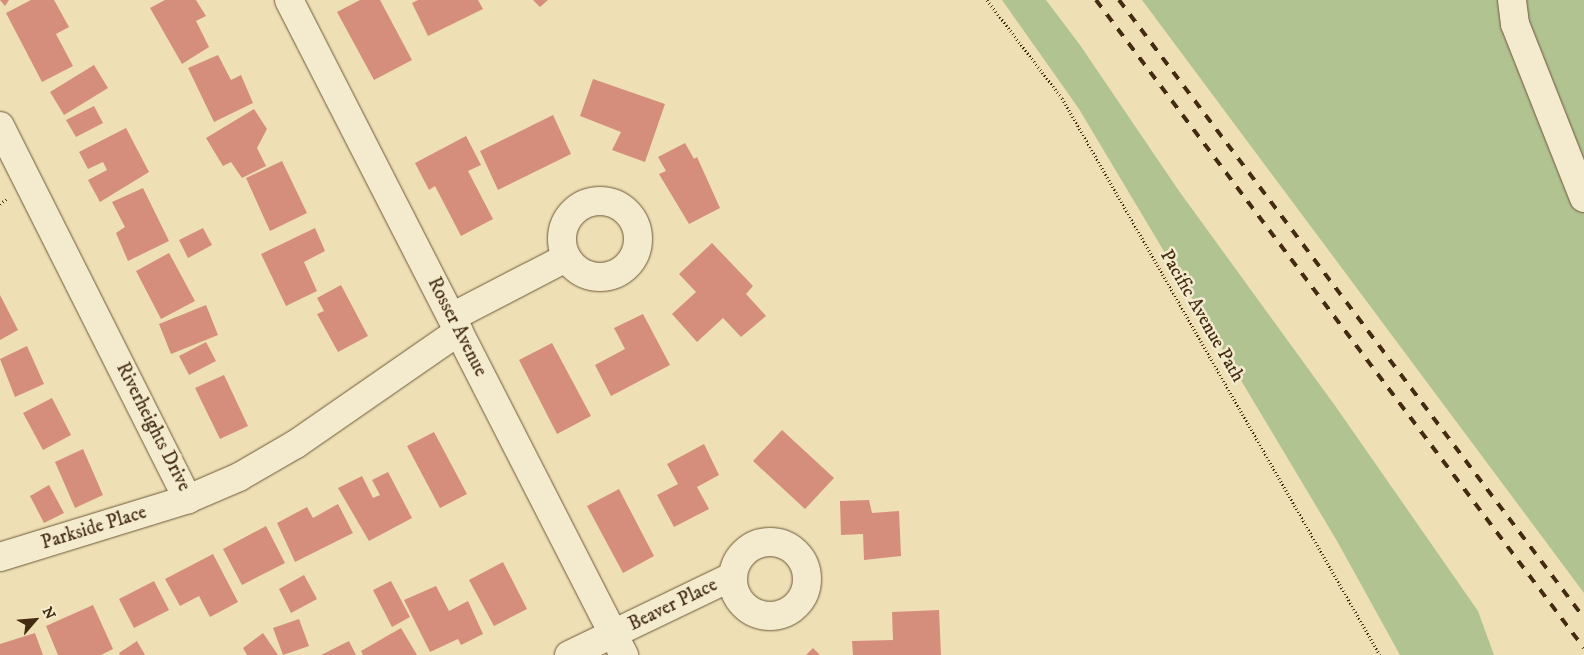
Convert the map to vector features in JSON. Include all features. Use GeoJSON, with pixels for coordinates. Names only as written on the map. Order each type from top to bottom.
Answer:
{"type":"FeatureCollection","features":[{"type":"Feature","properties":{"kind":"street","name":"Rosser Avenue"},"geometry":{"type":"LineString","coordinates":[[289,0],[618,644]]}},
{"type":"Feature","properties":{"kind":"street"},"geometry":{"type":"LineString","coordinates":[[1512,0],[1515,24],[1584,198]]}},
{"type":"Feature","properties":{"kind":"street","name":"Riverheights Drive"},"geometry":{"type":"LineString","coordinates":[[0,126],[188,499],[239,477],[296,444],[456,324],[566,258]]}},
{"type":"Feature","properties":{"kind":"street","name":"Parkside Place"},"geometry":{"type":"LineString","coordinates":[[0,557],[188,499]]}},
{"type":"Feature","properties":{"kind":"street","name":"Beaver Place"},"geometry":{"type":"LineString","coordinates":[[569,655],[618,644],[733,576]]}},
{"type":"Feature","properties":{"kind":"path","name":"Pacific Avenue Path"},"geometry":{"type":"LineString","coordinates":[[987,0],[1062,98],[1380,655]]}},
{"type":"Feature","properties":{"kind":"green space"},"geometry":{"type":"Polygon","coordinates":[[[1002,0],[1046,0],[1080,45],[1179,191],[1336,407],[1478,611],[1494,655],[1400,655],[1337,541],[1079,109],[1002,0]]]}},
{"type":"Feature","properties":{"kind":"green space"},"geometry":{"type":"Polygon","coordinates":[[[1142,0],[1584,0],[1584,593],[1142,0]]]}},
{"type":"Feature","properties":{"kind":"building"},"geometry":{"type":"Polygon","coordinates":[[[0,0],[9,0],[5,6],[0,0]]]}},
{"type":"Feature","properties":{"kind":"building"},"geometry":{"type":"Polygon","coordinates":[[[31,0],[54,0],[69,27],[56,34],[73,66],[42,82],[6,13],[31,0]]]}},
{"type":"Feature","properties":{"kind":"building"},"geometry":{"type":"Polygon","coordinates":[[[165,0],[196,0],[206,16],[196,21],[209,47],[182,64],[150,8],[165,0]]]}},
{"type":"Feature","properties":{"kind":"building"},"geometry":{"type":"Polygon","coordinates":[[[360,0],[380,0],[412,60],[374,80],[337,12],[360,0]]]}},
{"type":"Feature","properties":{"kind":"building"},"geometry":{"type":"Polygon","coordinates":[[[418,0],[478,0],[483,9],[428,36],[412,3],[418,0]]]}},
{"type":"Feature","properties":{"kind":"building"},"geometry":{"type":"Polygon","coordinates":[[[533,0],[548,0],[540,7],[533,0]]]}},
{"type":"Feature","properties":{"kind":"building"},"geometry":{"type":"Polygon","coordinates":[[[218,55],[231,80],[241,75],[253,103],[214,122],[188,68],[218,55]]]}},
{"type":"Feature","properties":{"kind":"building"},"geometry":{"type":"Polygon","coordinates":[[[94,65],[108,88],[64,115],[50,92],[94,65]]]}},
{"type":"Feature","properties":{"kind":"building"},"geometry":{"type":"Polygon","coordinates":[[[593,79],[665,104],[645,162],[612,150],[621,132],[580,116],[593,79]]]}},
{"type":"Feature","properties":{"kind":"building"},"geometry":{"type":"Polygon","coordinates":[[[94,106],[103,123],[76,137],[66,120],[94,106]]]}},
{"type":"Feature","properties":{"kind":"building"},"geometry":{"type":"Polygon","coordinates":[[[254,109],[267,129],[257,148],[266,166],[242,178],[231,162],[223,166],[206,138],[254,109]]]}},
{"type":"Feature","properties":{"kind":"building"},"geometry":{"type":"Polygon","coordinates":[[[553,115],[571,154],[498,190],[480,151],[553,115]]]}},
{"type":"Feature","properties":{"kind":"building"},"geometry":{"type":"Polygon","coordinates":[[[126,128],[149,172],[100,202],[88,180],[107,170],[103,162],[88,169],[79,152],[126,128]]]}},
{"type":"Feature","properties":{"kind":"building"},"geometry":{"type":"Polygon","coordinates":[[[466,136],[481,165],[468,171],[493,219],[461,236],[435,186],[429,190],[415,163],[466,136]]]}},
{"type":"Feature","properties":{"kind":"building"},"geometry":{"type":"Polygon","coordinates":[[[685,143],[694,159],[697,157],[720,208],[689,224],[659,174],[666,171],[658,157],[685,143]]]}},
{"type":"Feature","properties":{"kind":"building"},"geometry":{"type":"Polygon","coordinates":[[[282,161],[307,213],[270,231],[246,178],[282,161]]]}},
{"type":"Feature","properties":{"kind":"building"},"geometry":{"type":"Polygon","coordinates":[[[143,188],[169,241],[128,261],[116,233],[125,227],[112,202],[143,188]]]}},
{"type":"Feature","properties":{"kind":"building"},"geometry":{"type":"Polygon","coordinates":[[[203,228],[212,245],[188,258],[179,240],[203,228]]]}},
{"type":"Feature","properties":{"kind":"building"},"geometry":{"type":"Polygon","coordinates":[[[315,228],[325,251],[304,262],[317,291],[286,306],[261,254],[315,228]]]}},
{"type":"Feature","properties":{"kind":"building"},"geometry":{"type":"Polygon","coordinates":[[[712,243],[753,286],[746,294],[766,316],[741,337],[723,318],[697,342],[672,314],[696,292],[679,274],[712,243]]]}},
{"type":"Feature","properties":{"kind":"building"},"geometry":{"type":"Polygon","coordinates":[[[169,253],[195,301],[161,319],[136,271],[169,253]]]}},
{"type":"Feature","properties":{"kind":"building"},"geometry":{"type":"Polygon","coordinates":[[[341,285],[368,336],[338,352],[317,314],[324,311],[317,298],[341,285]]]}},
{"type":"Feature","properties":{"kind":"building"},"geometry":{"type":"Polygon","coordinates":[[[0,295],[18,330],[0,340],[0,295]]]}},
{"type":"Feature","properties":{"kind":"building"},"geometry":{"type":"Polygon","coordinates":[[[206,305],[218,335],[171,354],[159,324],[206,305]]]}},
{"type":"Feature","properties":{"kind":"building"},"geometry":{"type":"Polygon","coordinates":[[[643,314],[670,365],[611,396],[595,365],[625,349],[614,328],[643,314]]]}},
{"type":"Feature","properties":{"kind":"building"},"geometry":{"type":"Polygon","coordinates":[[[206,342],[216,361],[189,375],[179,356],[206,342]]]}},
{"type":"Feature","properties":{"kind":"building"},"geometry":{"type":"Polygon","coordinates":[[[552,343],[591,416],[557,434],[519,360],[552,343]]]}},
{"type":"Feature","properties":{"kind":"building"},"geometry":{"type":"Polygon","coordinates":[[[27,346],[44,384],[15,397],[0,359],[27,346]]]}},
{"type":"Feature","properties":{"kind":"building"},"geometry":{"type":"Polygon","coordinates":[[[224,375],[248,426],[220,439],[195,388],[224,375]]]}},
{"type":"Feature","properties":{"kind":"building"},"geometry":{"type":"Polygon","coordinates":[[[52,398],[71,435],[43,450],[23,413],[52,398]]]}},
{"type":"Feature","properties":{"kind":"building"},"geometry":{"type":"Polygon","coordinates":[[[782,430],[834,478],[805,509],[753,461],[782,430]]]}},
{"type":"Feature","properties":{"kind":"building"},"geometry":{"type":"Polygon","coordinates":[[[434,432],[467,494],[440,508],[407,446],[434,432]]]}},
{"type":"Feature","properties":{"kind":"building"},"geometry":{"type":"Polygon","coordinates":[[[704,444],[719,475],[697,487],[709,509],[674,527],[657,495],[678,484],[667,464],[704,444]]]}},
{"type":"Feature","properties":{"kind":"building"},"geometry":{"type":"Polygon","coordinates":[[[83,449],[103,495],[75,508],[55,462],[83,449]]]}},
{"type":"Feature","properties":{"kind":"building"},"geometry":{"type":"Polygon","coordinates":[[[388,472],[412,518],[369,541],[338,488],[362,476],[373,498],[380,495],[372,480],[388,472]]]}},
{"type":"Feature","properties":{"kind":"building"},"geometry":{"type":"Polygon","coordinates":[[[49,485],[64,513],[44,523],[30,496],[49,485]]]}},
{"type":"Feature","properties":{"kind":"building"},"geometry":{"type":"Polygon","coordinates":[[[619,489],[654,556],[623,573],[587,506],[619,489]]]}},
{"type":"Feature","properties":{"kind":"building"},"geometry":{"type":"Polygon","coordinates":[[[869,500],[872,513],[899,511],[901,556],[864,560],[863,534],[841,535],[840,501],[869,500]]]}},
{"type":"Feature","properties":{"kind":"building"},"geometry":{"type":"Polygon","coordinates":[[[338,504],[353,533],[295,562],[277,523],[307,507],[313,518],[338,504]]]}},
{"type":"Feature","properties":{"kind":"building"},"geometry":{"type":"Polygon","coordinates":[[[266,526],[285,563],[242,585],[223,549],[266,526]]]}},
{"type":"Feature","properties":{"kind":"building"},"geometry":{"type":"Polygon","coordinates":[[[213,554],[238,602],[210,617],[199,596],[180,606],[165,579],[213,554]]]}},
{"type":"Feature","properties":{"kind":"building"},"geometry":{"type":"Polygon","coordinates":[[[503,562],[527,609],[494,626],[469,580],[503,562]]]}},
{"type":"Feature","properties":{"kind":"building"},"geometry":{"type":"Polygon","coordinates":[[[304,575],[317,599],[291,613],[279,589],[304,575]]]}},
{"type":"Feature","properties":{"kind":"building"},"geometry":{"type":"Polygon","coordinates":[[[154,581],[169,610],[134,628],[119,599],[154,581]]]}},
{"type":"Feature","properties":{"kind":"building"},"geometry":{"type":"Polygon","coordinates":[[[391,581],[410,617],[392,627],[373,590],[391,581]]]}},
{"type":"Feature","properties":{"kind":"building"},"geometry":{"type":"Polygon","coordinates":[[[436,586],[449,611],[468,601],[483,634],[461,645],[458,639],[430,652],[404,600],[436,586]]]}},
{"type":"Feature","properties":{"kind":"building"},"geometry":{"type":"Polygon","coordinates":[[[93,605],[113,649],[101,655],[58,655],[46,626],[93,605]]]}},
{"type":"Feature","properties":{"kind":"building"},"geometry":{"type":"Polygon","coordinates":[[[939,610],[941,655],[853,655],[852,641],[893,640],[892,612],[939,610]]]}},
{"type":"Feature","properties":{"kind":"building"},"geometry":{"type":"Polygon","coordinates":[[[299,619],[309,646],[283,655],[273,628],[299,619]]]}},
{"type":"Feature","properties":{"kind":"building"},"geometry":{"type":"Polygon","coordinates":[[[401,628],[417,655],[363,655],[361,651],[401,628]]]}},
{"type":"Feature","properties":{"kind":"building"},"geometry":{"type":"Polygon","coordinates":[[[35,633],[43,655],[0,655],[0,644],[35,633]]]}},
{"type":"Feature","properties":{"kind":"building"},"geometry":{"type":"Polygon","coordinates":[[[263,633],[278,655],[247,655],[243,648],[263,633]]]}},
{"type":"Feature","properties":{"kind":"building"},"geometry":{"type":"Polygon","coordinates":[[[137,641],[145,655],[120,655],[119,653],[137,641]]]}},
{"type":"Feature","properties":{"kind":"building"},"geometry":{"type":"Polygon","coordinates":[[[349,641],[356,655],[321,655],[349,641]]]}},
{"type":"Feature","properties":{"kind":"building"},"geometry":{"type":"Polygon","coordinates":[[[813,648],[820,655],[806,655],[813,648]]]}},
{"type":"Feature","properties":{"kind":"railway"},"geometry":{"type":"LineString","coordinates":[[1096,0],[1584,648]]}},
{"type":"Feature","properties":{"kind":"railway"},"geometry":{"type":"LineString","coordinates":[[1119,0],[1584,618]]}}]}
